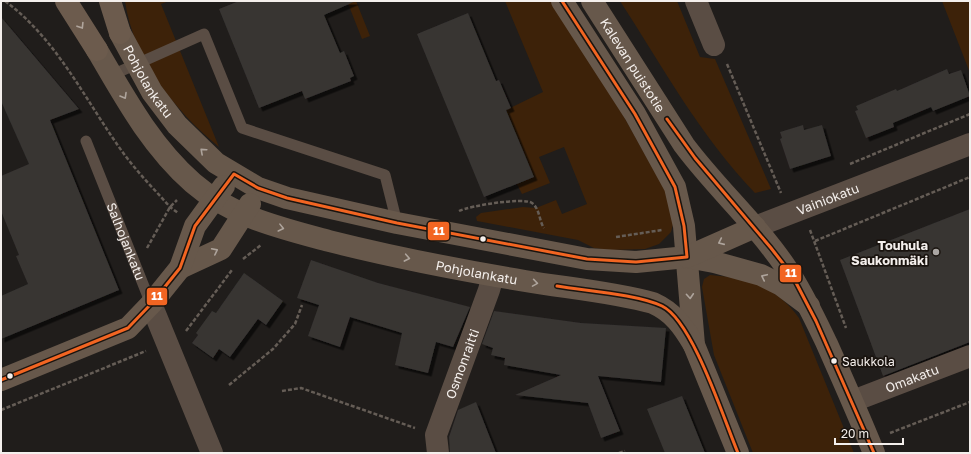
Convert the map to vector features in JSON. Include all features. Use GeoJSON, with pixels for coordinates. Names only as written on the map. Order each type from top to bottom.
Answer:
{"type":"FeatureCollection","features":[{"type":"Feature","properties":{"kind":"highway"},"geometry":{"type":"LineString","coordinates":[[66,1],[97,50]]}},
{"type":"Feature","properties":{"kind":"highway"},"geometry":{"type":"LineString","coordinates":[[110,1],[120,33]]}},
{"type":"Feature","properties":{"kind":"main road","name":"Kalevan puistotie"},"geometry":{"type":"LineString","coordinates":[[562,1],[635,114],[675,187],[684,226],[694,345],[738,453]]}},
{"type":"Feature","properties":{"kind":"main road","name":"Kalevan puistotie"},"geometry":{"type":"LineString","coordinates":[[592,1],[684,145],[701,167],[755,227],[787,269],[809,306],[853,401],[874,453]]}},
{"type":"Feature","properties":{"kind":"main road","name":"Pohjolankatu"},"geometry":{"type":"LineString","coordinates":[[120,33],[135,64],[152,92],[177,125],[216,163],[258,188],[287,198],[397,223],[587,259],[636,262],[687,257],[714,262],[761,275],[781,285],[809,306]]}},
{"type":"Feature","properties":{"kind":"main road","name":"Pohjolankatu"},"geometry":{"type":"LineString","coordinates":[[97,50],[133,111],[157,144],[194,184],[244,216],[270,226],[374,252],[493,276],[653,302],[673,315],[682,325],[694,345]]}},
{"type":"Feature","properties":{"kind":"main road"},"geometry":{"type":"LineString","coordinates":[[1,380],[128,328],[151,304],[180,268],[195,226],[214,198],[234,174]]}},
{"type":"Feature","properties":{"kind":"main road"},"geometry":{"type":"LineString","coordinates":[[180,268],[221,249],[244,216],[258,188]]}},
{"type":"Feature","properties":{"kind":"main road","name":"Vainiokatu"},"geometry":{"type":"LineString","coordinates":[[687,257],[755,227]]}},
{"type":"Feature","properties":{"kind":"street"},"geometry":{"type":"LineString","coordinates":[[696,1],[714,45]]}},
{"type":"Feature","properties":{"kind":"street","name":"Vainiokatu"},"geometry":{"type":"LineString","coordinates":[[755,227],[970,144]]}},
{"type":"Feature","properties":{"kind":"street","name":"Osmonraitti"},"geometry":{"type":"LineString","coordinates":[[437,444],[493,276]]}},
{"type":"Feature","properties":{"kind":"street","name":"Salhojankatu"},"geometry":{"type":"LineString","coordinates":[[151,304],[212,453]]}},
{"type":"Feature","properties":{"kind":"street","name":"Omakatu"},"geometry":{"type":"LineString","coordinates":[[853,401],[970,356]]}},
{"type":"Feature","properties":{"kind":"lane"},"geometry":{"type":"LineString","coordinates":[[112,75],[204,34],[242,128],[385,175],[397,223]]}},
{"type":"Feature","properties":{"kind":"lane","name":"Salhojankatu"},"geometry":{"type":"LineString","coordinates":[[86,141],[151,304]]}},
{"type":"Feature","properties":{"kind":"path"},"geometry":{"type":"LineString","coordinates":[[5,1],[31,22],[48,42],[125,155],[170,208]]}},
{"type":"Feature","properties":{"kind":"path"},"geometry":{"type":"LineString","coordinates":[[714,45],[724,57],[780,193],[787,190]]}},
{"type":"Feature","properties":{"kind":"path"},"geometry":{"type":"LineString","coordinates":[[846,166],[970,114]]}},
{"type":"Feature","properties":{"kind":"path"},"geometry":{"type":"LineString","coordinates":[[815,241],[970,177]]}},
{"type":"Feature","properties":{"kind":"path"},"geometry":{"type":"LineString","coordinates":[[149,244],[170,208],[178,198]]}},
{"type":"Feature","properties":{"kind":"path"},"geometry":{"type":"LineString","coordinates":[[459,212],[473,206],[524,200],[532,203],[536,208],[546,231]]}},
{"type":"Feature","properties":{"kind":"path"},"geometry":{"type":"LineString","coordinates":[[611,238],[684,226]]}},
{"type":"Feature","properties":{"kind":"path"},"geometry":{"type":"LineString","coordinates":[[1,410],[166,343],[182,335],[237,264],[264,243]]}},
{"type":"Feature","properties":{"kind":"path"},"geometry":{"type":"LineString","coordinates":[[229,386],[273,349],[295,324],[302,305]]}},
{"type":"Feature","properties":{"kind":"path"},"geometry":{"type":"LineString","coordinates":[[282,391],[301,388],[437,444]]}},
{"type":"Feature","properties":{"kind":"path"},"geometry":{"type":"LineString","coordinates":[[885,435],[970,402]]}},
{"type":"Feature","properties":{"kind":"path"},"geometry":{"type":"LineString","coordinates":[[619,453],[625,451]]}},
{"type":"Feature","properties":{"kind":"shaded area"},"geometry":{"type":"Polygon","coordinates":[[[125,1],[169,1],[161,4],[219,147],[187,117],[158,82],[137,43],[125,1]]]}},
{"type":"Feature","properties":{"kind":"shaded area"},"geometry":{"type":"Polygon","coordinates":[[[347,1],[356,1],[370,36],[362,39],[347,1]]]}},
{"type":"Feature","properties":{"kind":"shaded area"},"geometry":{"type":"Polygon","coordinates":[[[505,1],[552,1],[604,81],[666,192],[674,221],[671,232],[659,244],[645,249],[609,250],[594,248],[578,240],[477,221],[476,217],[481,213],[523,207],[536,208],[556,200],[562,214],[587,204],[564,147],[539,157],[550,183],[522,194],[517,184],[534,177],[506,110],[543,92],[505,1]]]}},
{"type":"Feature","properties":{"kind":"shaded area"},"geometry":{"type":"Polygon","coordinates":[[[620,1],[677,1],[700,57],[715,59],[771,189],[755,193],[717,149],[683,100],[620,1]]]}},
{"type":"Feature","properties":{"kind":"shaded area"},"geometry":{"type":"Polygon","coordinates":[[[942,1],[970,1],[970,73],[942,1]]]}},
{"type":"Feature","properties":{"kind":"shaded area"},"geometry":{"type":"Polygon","coordinates":[[[710,275],[749,281],[771,291],[781,298],[799,318],[854,453],[753,453],[714,355],[702,287],[704,279],[710,275]]]}},
{"type":"Feature","properties":{"kind":"building"},"geometry":{"type":"Polygon","coordinates":[[[239,1],[356,1],[324,15],[340,53],[344,51],[354,76],[350,78],[351,81],[305,99],[302,91],[259,108],[219,9],[239,1]]]}},
{"type":"Feature","properties":{"kind":"building"},"geometry":{"type":"Polygon","coordinates":[[[468,13],[496,81],[499,80],[511,108],[506,110],[534,177],[484,197],[417,34],[468,13]]]}},
{"type":"Feature","properties":{"kind":"building"},"geometry":{"type":"Polygon","coordinates":[[[1,17],[79,109],[50,120],[119,290],[1,339],[1,296],[28,284],[16,256],[19,255],[1,211],[1,176],[29,164],[1,101],[1,17]]]}},
{"type":"Feature","properties":{"kind":"building"},"geometry":{"type":"Polygon","coordinates":[[[947,69],[949,74],[961,70],[970,96],[933,111],[931,107],[893,123],[894,127],[866,138],[855,111],[858,110],[856,106],[896,89],[897,91],[947,69]]]}},
{"type":"Feature","properties":{"kind":"building"},"geometry":{"type":"Polygon","coordinates":[[[803,125],[804,130],[822,125],[831,156],[790,169],[780,139],[782,138],[780,132],[803,125]]]}},
{"type":"Feature","properties":{"kind":"building","name":"Saukkola"},"geometry":{"type":"Polygon","coordinates":[[[970,209],[970,342],[883,376],[840,260],[970,209]]]}},
{"type":"Feature","properties":{"kind":"building"},"geometry":{"type":"Polygon","coordinates":[[[311,260],[378,283],[470,307],[453,347],[436,342],[428,373],[395,365],[402,333],[350,317],[340,347],[308,336],[319,305],[297,298],[311,260]]]}},
{"type":"Feature","properties":{"kind":"building"},"geometry":{"type":"Polygon","coordinates":[[[244,273],[283,301],[266,325],[258,319],[230,357],[219,349],[213,358],[192,343],[198,335],[196,333],[212,311],[216,313],[244,273]]]}},
{"type":"Feature","properties":{"kind":"building"},"geometry":{"type":"Polygon","coordinates":[[[494,311],[581,323],[666,328],[661,382],[598,376],[620,431],[601,438],[588,403],[515,395],[561,375],[504,365],[505,358],[491,355],[493,348],[482,344],[494,311]]]}},
{"type":"Feature","properties":{"kind":"building"},"geometry":{"type":"Polygon","coordinates":[[[682,396],[705,453],[665,453],[647,409],[682,396]]]}},
{"type":"Feature","properties":{"kind":"building"},"geometry":{"type":"Polygon","coordinates":[[[476,402],[496,453],[450,453],[449,437],[458,410],[476,402]]]}},
{"type":"Feature","properties":{"kind":"transit line","name":"11"},"geometry":{"type":"LineString","coordinates":[[1,380],[128,328],[151,304],[180,268],[195,226],[234,174],[258,188],[287,198],[397,223],[587,259],[636,262],[687,257],[684,226],[675,187],[635,114],[562,1]]}},
{"type":"Feature","properties":{"kind":"transit line","name":"11"},"geometry":{"type":"LineString","coordinates":[[667,119],[695,158],[792,275],[816,321],[874,453]]}},
{"type":"Feature","properties":{"kind":"transit line","name":"11"},"geometry":{"type":"LineString","coordinates":[[557,286],[611,293],[639,299],[662,306],[674,315],[696,350],[738,453]]}},
{"type":"Feature","properties":{"kind":"place","name":"Touhula Saukonmäki"},"geometry":{"type":"Point","coordinates":[936,252]}},
{"type":"Feature","properties":{"kind":"place","name":"Saukkola"},"geometry":{"type":"Point","coordinates":[834,361]}}]}
